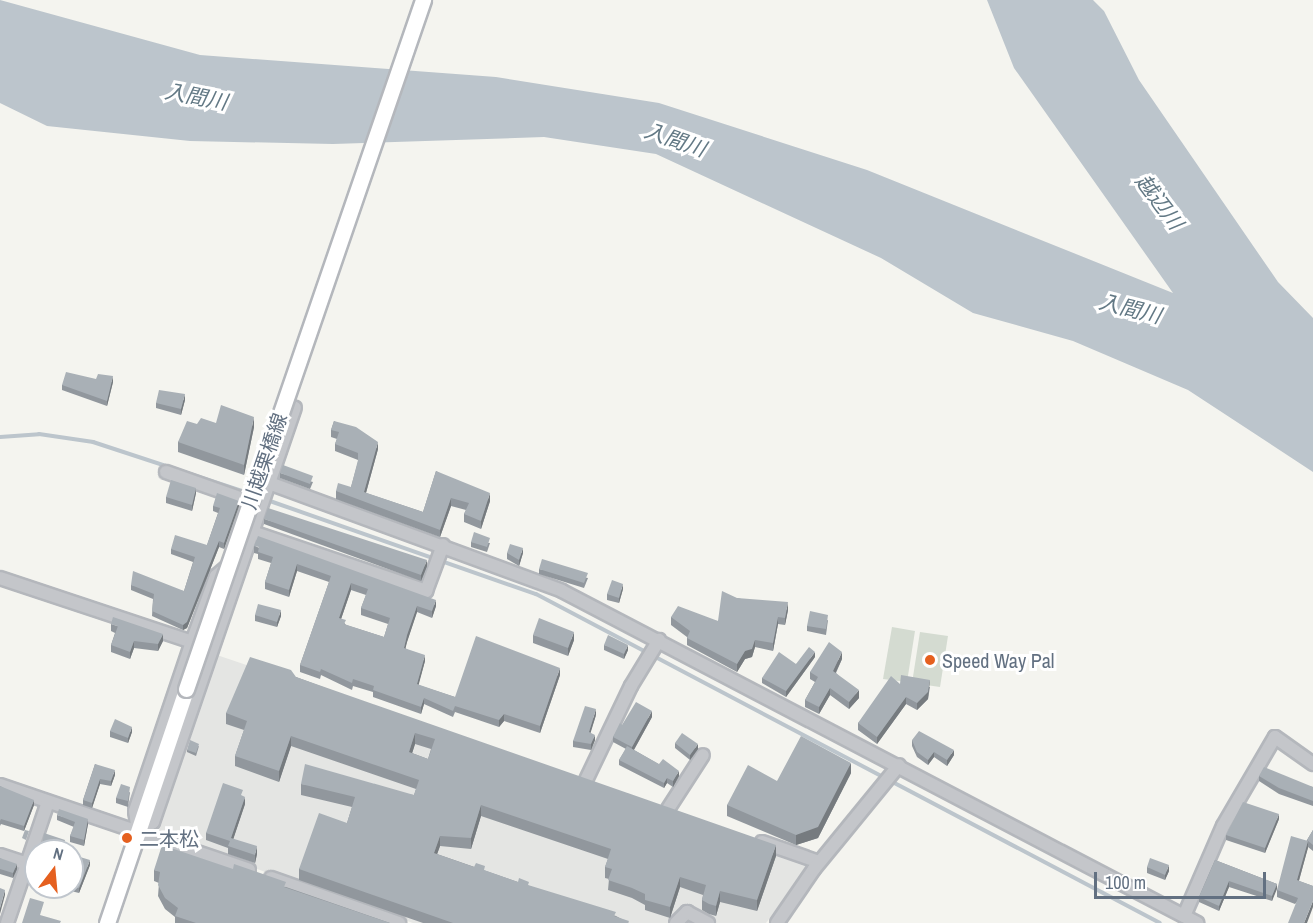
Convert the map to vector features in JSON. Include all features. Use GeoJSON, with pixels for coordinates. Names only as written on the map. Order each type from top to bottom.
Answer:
{"type":"FeatureCollection","features":[{"type":"Feature","properties":{"kind":"main road","name":"川越栗橋線"},"geometry":{"type":"LineString","coordinates":[[107,923],[423,0]]}},
{"type":"Feature","properties":{"kind":"street"},"geometry":{"type":"LineString","coordinates":[[138,832],[153,822],[295,408]]}},
{"type":"Feature","properties":{"kind":"street"},"geometry":{"type":"LineString","coordinates":[[166,472],[261,506]]}},
{"type":"Feature","properties":{"kind":"street"},"geometry":{"type":"LineString","coordinates":[[269,483],[562,591],[899,765],[1197,923]]}},
{"type":"Feature","properties":{"kind":"street"},"geometry":{"type":"LineString","coordinates":[[252,532],[426,591],[443,546]]}},
{"type":"Feature","properties":{"kind":"street"},"geometry":{"type":"LineString","coordinates":[[138,832],[135,811],[216,576],[244,558]]}},
{"type":"Feature","properties":{"kind":"street"},"geometry":{"type":"LineString","coordinates":[[0,578],[192,642]]}},
{"type":"Feature","properties":{"kind":"street"},"geometry":{"type":"LineString","coordinates":[[586,780],[631,686],[659,640]]}},
{"type":"Feature","properties":{"kind":"street"},"geometry":{"type":"LineString","coordinates":[[1184,916],[1223,826],[1275,737],[1313,764]]}},
{"type":"Feature","properties":{"kind":"street"},"geometry":{"type":"LineString","coordinates":[[668,809],[703,755]]}},
{"type":"Feature","properties":{"kind":"street"},"geometry":{"type":"LineString","coordinates":[[777,923],[819,862],[899,765]]}},
{"type":"Feature","properties":{"kind":"street"},"geometry":{"type":"LineString","coordinates":[[0,785],[399,923]]}},
{"type":"Feature","properties":{"kind":"street"},"geometry":{"type":"LineString","coordinates":[[35,839],[48,802]]}},
{"type":"Feature","properties":{"kind":"street"},"geometry":{"type":"LineString","coordinates":[[744,836],[819,862]]}},
{"type":"Feature","properties":{"kind":"street"},"geometry":{"type":"LineString","coordinates":[[0,855],[24,863]]}},
{"type":"Feature","properties":{"kind":"street"},"geometry":{"type":"LineString","coordinates":[[7,923],[24,873]]}},
{"type":"Feature","properties":{"kind":"street"},"geometry":{"type":"LineString","coordinates":[[676,923],[687,912],[708,923]]}},
{"type":"Feature","properties":{"kind":"shaded area","name":"Speed Way Pal"},"geometry":{"type":"Polygon","coordinates":[[[892,627],[915,631],[907,682],[883,679],[892,627]]]}},
{"type":"Feature","properties":{"kind":"shaded area","name":"Speed Way Pal"},"geometry":{"type":"Polygon","coordinates":[[[920,632],[948,636],[940,687],[912,683],[920,632]]]}},
{"type":"Feature","properties":{"kind":"shaded area"},"geometry":{"type":"Polygon","coordinates":[[[214,654],[812,861],[766,923],[714,923],[684,904],[670,923],[413,923],[273,875],[160,832],[155,826],[214,654]]]}},
{"type":"Feature","properties":{"kind":"water"},"geometry":{"type":"Polygon","coordinates":[[[0,0],[200,55],[496,77],[659,103],[867,170],[1173,293],[1014,68],[987,0],[1093,0],[1104,11],[1139,80],[1278,282],[1313,318],[1313,472],[1188,390],[1073,341],[973,313],[881,258],[656,154],[544,137],[333,144],[190,141],[47,126],[0,103],[0,0]]]}},
{"type":"Feature","properties":{"kind":"building"},"geometry":{"type":"Polygon","coordinates":[[[66,372],[96,379],[98,374],[113,376],[107,401],[62,385],[66,372]]]}},
{"type":"Feature","properties":{"kind":"building"},"geometry":{"type":"Polygon","coordinates":[[[159,390],[185,394],[181,409],[156,403],[159,390]]]}},
{"type":"Feature","properties":{"kind":"building"},"geometry":{"type":"Polygon","coordinates":[[[221,405],[254,417],[244,465],[178,442],[187,421],[197,424],[201,418],[216,423],[221,405]]]}},
{"type":"Feature","properties":{"kind":"building"},"geometry":{"type":"Polygon","coordinates":[[[334,421],[356,427],[378,442],[364,492],[423,512],[436,471],[490,493],[481,521],[464,514],[469,503],[451,498],[440,530],[336,491],[338,483],[351,487],[358,453],[335,444],[339,432],[331,430],[334,421]]]}},
{"type":"Feature","properties":{"kind":"building"},"geometry":{"type":"Polygon","coordinates":[[[283,465],[313,476],[310,484],[280,473],[283,465]]]}},
{"type":"Feature","properties":{"kind":"building"},"geometry":{"type":"Polygon","coordinates":[[[171,480],[196,488],[192,505],[166,497],[171,480]]]}},
{"type":"Feature","properties":{"kind":"building"},"geometry":{"type":"Polygon","coordinates":[[[217,493],[239,501],[224,543],[219,541],[187,622],[183,625],[152,611],[154,594],[131,585],[133,571],[184,591],[195,557],[171,549],[175,535],[207,545],[220,508],[213,506],[217,493]]]}},
{"type":"Feature","properties":{"kind":"building"},"geometry":{"type":"Polygon","coordinates":[[[268,508],[427,560],[421,575],[264,519],[268,508]]]}},
{"type":"Feature","properties":{"kind":"building"},"geometry":{"type":"Polygon","coordinates":[[[474,532],[490,538],[487,547],[471,542],[474,532]]]}},
{"type":"Feature","properties":{"kind":"building"},"geometry":{"type":"Polygon","coordinates":[[[258,536],[436,600],[432,611],[417,606],[404,648],[425,655],[417,684],[455,697],[476,636],[560,668],[540,726],[504,714],[499,720],[455,706],[453,711],[424,698],[421,707],[373,690],[374,686],[353,679],[352,683],[321,669],[320,672],[300,665],[331,576],[297,564],[289,590],[265,582],[273,557],[258,552],[259,547],[254,546],[258,536]],[[351,583],[339,618],[346,620],[344,624],[384,637],[390,618],[361,608],[368,589],[351,583]]]}},
{"type":"Feature","properties":{"kind":"building"},"geometry":{"type":"Polygon","coordinates":[[[510,544],[523,548],[519,560],[507,553],[510,544]]]}},
{"type":"Feature","properties":{"kind":"building"},"geometry":{"type":"Polygon","coordinates":[[[542,559],[588,573],[584,583],[539,569],[542,559]]]}},
{"type":"Feature","properties":{"kind":"building"},"geometry":{"type":"Polygon","coordinates":[[[612,580],[623,584],[619,598],[607,594],[612,580]]]}},
{"type":"Feature","properties":{"kind":"building"},"geometry":{"type":"Polygon","coordinates":[[[722,591],[737,598],[788,602],[785,618],[778,617],[773,643],[755,640],[752,649],[745,651],[737,664],[687,638],[690,631],[671,617],[678,606],[718,621],[722,591]]]}},
{"type":"Feature","properties":{"kind":"building"},"geometry":{"type":"Polygon","coordinates":[[[258,604],[281,610],[277,622],[255,615],[258,604]]]}},
{"type":"Feature","properties":{"kind":"building"},"geometry":{"type":"Polygon","coordinates":[[[810,611],[828,615],[826,629],[807,626],[810,611]]]}},
{"type":"Feature","properties":{"kind":"building"},"geometry":{"type":"Polygon","coordinates":[[[113,617],[163,634],[158,644],[134,641],[130,652],[111,645],[118,626],[111,624],[113,617]]]}},
{"type":"Feature","properties":{"kind":"building"},"geometry":{"type":"Polygon","coordinates":[[[539,618],[574,632],[568,648],[533,635],[539,618]]]}},
{"type":"Feature","properties":{"kind":"building"},"geometry":{"type":"Polygon","coordinates":[[[608,635],[628,645],[624,654],[604,645],[608,635]]]}},
{"type":"Feature","properties":{"kind":"building"},"geometry":{"type":"Polygon","coordinates":[[[829,642],[842,652],[833,671],[859,690],[849,702],[830,688],[819,707],[805,700],[818,677],[810,672],[829,642]]]}},
{"type":"Feature","properties":{"kind":"building"},"geometry":{"type":"Polygon","coordinates":[[[809,647],[815,652],[786,691],[762,678],[779,652],[796,664],[809,647]]]}},
{"type":"Feature","properties":{"kind":"building"},"geometry":{"type":"Polygon","coordinates":[[[250,657],[291,670],[296,677],[776,845],[757,900],[720,891],[716,906],[709,904],[702,900],[706,885],[680,877],[670,907],[645,900],[645,894],[608,880],[612,869],[605,867],[611,849],[481,805],[471,838],[440,836],[434,853],[474,867],[476,863],[485,866],[484,870],[518,882],[519,878],[529,882],[528,885],[616,912],[614,916],[629,921],[628,923],[453,923],[299,869],[319,813],[347,823],[355,797],[301,784],[305,764],[414,795],[419,780],[291,736],[279,771],[235,756],[247,721],[226,713],[250,657]],[[415,733],[409,752],[428,759],[435,739],[415,733]]]}},
{"type":"Feature","properties":{"kind":"building"},"geometry":{"type":"Polygon","coordinates":[[[901,675],[930,680],[928,692],[917,703],[906,697],[877,737],[858,723],[891,676],[900,684],[901,675]]]}},
{"type":"Feature","properties":{"kind":"building"},"geometry":{"type":"Polygon","coordinates":[[[636,702],[652,711],[632,747],[613,737],[620,723],[622,725],[636,702]]]}},
{"type":"Feature","properties":{"kind":"building"},"geometry":{"type":"Polygon","coordinates":[[[585,706],[596,709],[589,732],[595,735],[591,744],[573,741],[585,706]]]}},
{"type":"Feature","properties":{"kind":"building"},"geometry":{"type":"Polygon","coordinates":[[[115,719],[132,727],[128,738],[110,731],[115,719]]]}},
{"type":"Feature","properties":{"kind":"building"},"geometry":{"type":"Polygon","coordinates":[[[919,731],[954,750],[947,760],[934,752],[928,760],[917,752],[912,740],[919,731]]]}},
{"type":"Feature","properties":{"kind":"building"},"geometry":{"type":"Polygon","coordinates":[[[682,733],[698,744],[690,755],[675,743],[682,733]]]}},
{"type":"Feature","properties":{"kind":"building"},"geometry":{"type":"Polygon","coordinates":[[[801,736],[851,763],[818,827],[796,835],[727,805],[748,765],[777,781],[801,736]]]}},
{"type":"Feature","properties":{"kind":"building"},"geometry":{"type":"Polygon","coordinates":[[[190,740],[199,744],[196,753],[187,750],[190,740]]]}},
{"type":"Feature","properties":{"kind":"building"},"geometry":{"type":"Polygon","coordinates":[[[627,746],[659,764],[663,759],[679,771],[673,781],[667,778],[664,783],[619,760],[627,746]]]}},
{"type":"Feature","properties":{"kind":"building"},"geometry":{"type":"Polygon","coordinates":[[[95,764],[115,770],[111,781],[100,779],[92,803],[83,800],[95,764]]]}},
{"type":"Feature","properties":{"kind":"building"},"geometry":{"type":"Polygon","coordinates":[[[1264,767],[1313,787],[1313,801],[1279,788],[1259,776],[1264,767]]]}},
{"type":"Feature","properties":{"kind":"building"},"geometry":{"type":"Polygon","coordinates":[[[223,783],[243,790],[241,795],[245,797],[231,838],[257,846],[255,855],[228,846],[230,841],[206,833],[223,783]]]}},
{"type":"Feature","properties":{"kind":"building"},"geometry":{"type":"Polygon","coordinates":[[[121,784],[130,787],[128,801],[116,798],[121,784]]]}},
{"type":"Feature","properties":{"kind":"building"},"geometry":{"type":"Polygon","coordinates":[[[0,786],[34,800],[24,826],[1,819],[0,821],[0,786]]]}},
{"type":"Feature","properties":{"kind":"building"},"geometry":{"type":"Polygon","coordinates":[[[1243,802],[1279,814],[1265,848],[1226,835],[1243,802]]]}},
{"type":"Feature","properties":{"kind":"building"},"geometry":{"type":"Polygon","coordinates":[[[59,809],[88,819],[84,840],[70,836],[75,822],[57,815],[59,809]]]}},
{"type":"Feature","properties":{"kind":"building"},"geometry":{"type":"Polygon","coordinates":[[[25,830],[29,831],[26,839],[22,838],[25,830]]]}},
{"type":"Feature","properties":{"kind":"building"},"geometry":{"type":"Polygon","coordinates":[[[1313,830],[1313,845],[1307,840],[1313,830]]]}},
{"type":"Feature","properties":{"kind":"building"},"geometry":{"type":"Polygon","coordinates":[[[44,833],[62,839],[43,839],[44,833]]]}},
{"type":"Feature","properties":{"kind":"building"},"geometry":{"type":"Polygon","coordinates":[[[1291,836],[1308,841],[1297,880],[1313,886],[1313,901],[1304,923],[1288,923],[1298,898],[1277,890],[1291,836]]]}},
{"type":"Feature","properties":{"kind":"building"},"geometry":{"type":"Polygon","coordinates":[[[162,845],[233,869],[234,864],[286,882],[284,887],[390,923],[196,923],[175,916],[178,908],[165,898],[158,885],[160,872],[154,870],[162,845]]]}},
{"type":"Feature","properties":{"kind":"building"},"geometry":{"type":"Polygon","coordinates":[[[0,858],[17,864],[13,873],[0,869],[0,858]]]}},
{"type":"Feature","properties":{"kind":"building"},"geometry":{"type":"Polygon","coordinates":[[[84,858],[90,860],[84,875],[84,858]]]}},
{"type":"Feature","properties":{"kind":"building"},"geometry":{"type":"Polygon","coordinates":[[[1150,858],[1169,865],[1165,875],[1147,867],[1150,858]]]}},
{"type":"Feature","properties":{"kind":"building"},"geometry":{"type":"Polygon","coordinates":[[[1215,860],[1277,884],[1272,896],[1229,881],[1219,906],[1199,897],[1215,860]]]}},
{"type":"Feature","properties":{"kind":"building"},"geometry":{"type":"Polygon","coordinates":[[[0,888],[5,890],[0,908],[0,888]]]}},
{"type":"Feature","properties":{"kind":"building"},"geometry":{"type":"Polygon","coordinates":[[[30,899],[44,902],[40,915],[61,921],[60,923],[22,923],[30,899]]]}},
{"type":"Feature","properties":{"kind":"waterway"},"geometry":{"type":"LineString","coordinates":[[0,437],[39,434],[93,442],[248,493]]}},
{"type":"Feature","properties":{"kind":"waterway"},"geometry":{"type":"LineString","coordinates":[[267,500],[536,594],[1160,923]]}},
{"type":"Feature","properties":{"kind":"place","name":"Speed Way Pal"},"geometry":{"type":"Point","coordinates":[930,660]}},
{"type":"Feature","properties":{"kind":"place","name":"二本松"},"geometry":{"type":"Point","coordinates":[127,838]}},
{"type":"Feature","properties":{"kind":"water label","name":"入間川"},"geometry":{"type":"Point","coordinates":[196,97]}},
{"type":"Feature","properties":{"kind":"water label","name":"入間川"},"geometry":{"type":"Point","coordinates":[675,140]}},
{"type":"Feature","properties":{"kind":"water label","name":"越辺川"},"geometry":{"type":"Point","coordinates":[1159,202]}},
{"type":"Feature","properties":{"kind":"water label","name":"入間川"},"geometry":{"type":"Point","coordinates":[1130,309]}}]}
